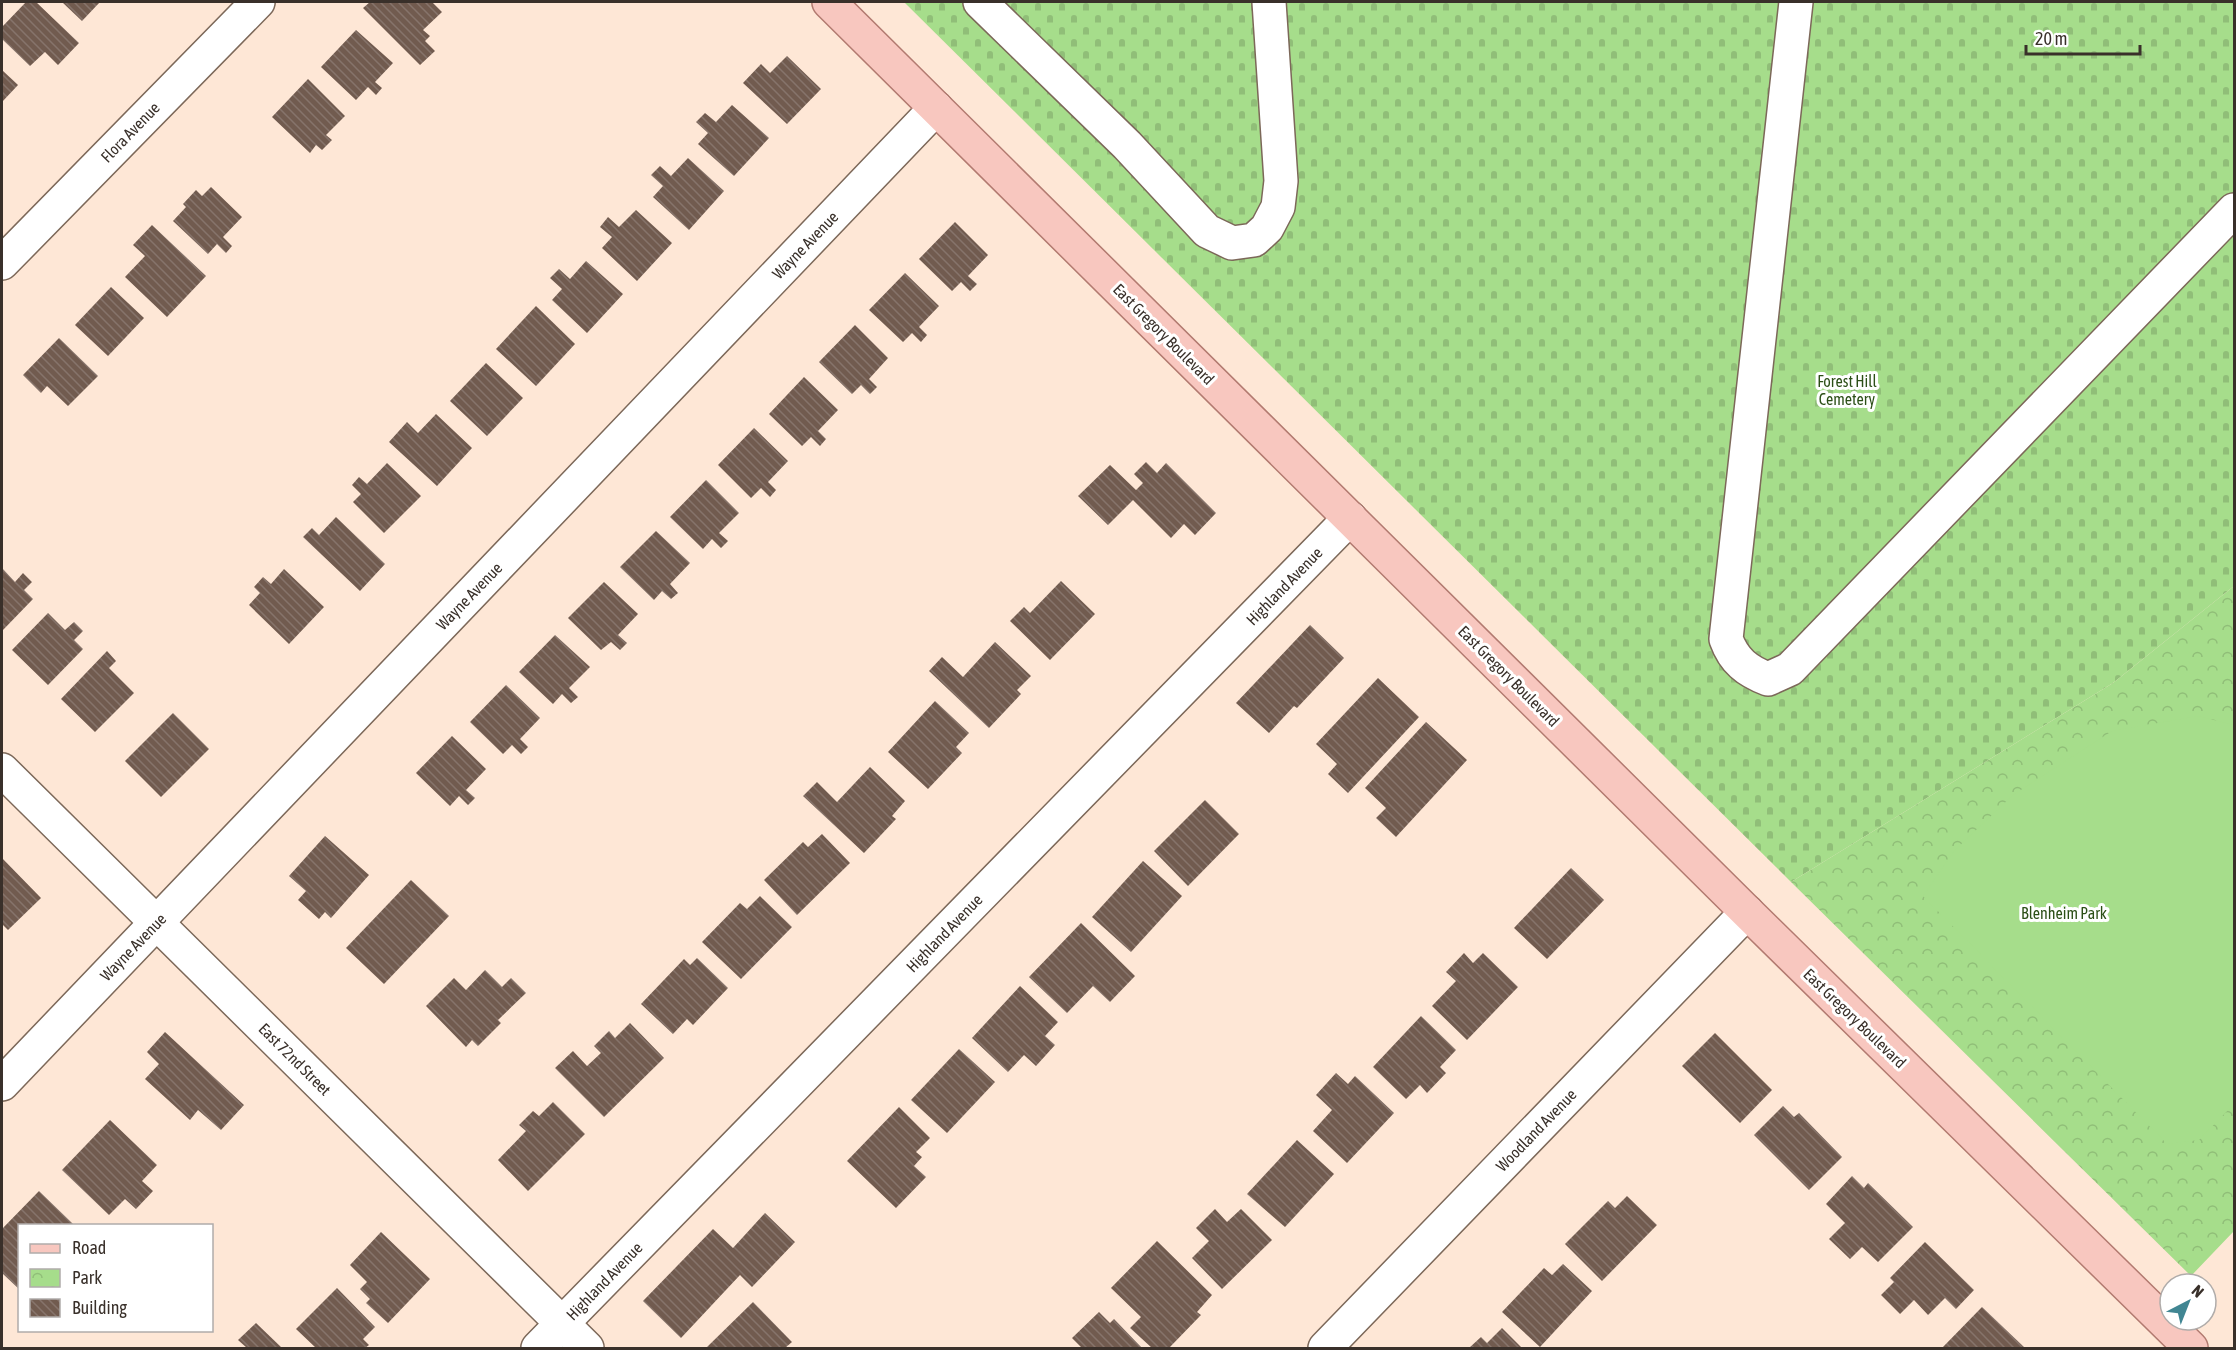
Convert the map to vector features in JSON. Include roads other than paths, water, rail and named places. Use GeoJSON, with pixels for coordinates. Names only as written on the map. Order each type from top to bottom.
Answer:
{"type":"FeatureCollection","features":[{"type":"Feature","properties":{"kind":"main road","name":"East Gregory Boulevard"},"geometry":{"type":"LineString","coordinates":[[830,2],[1747,912],[2191,1348]]}},
{"type":"Feature","properties":{"kind":"street","name":"Flora Avenue"},"geometry":{"type":"LineString","coordinates":[[2,263],[258,2]]}},
{"type":"Feature","properties":{"kind":"street"},"geometry":{"type":"LineString","coordinates":[[980,2],[1119,136],[1207,231],[1232,243],[1254,240],[1267,228],[1278,207],[1281,181],[1269,2]]}},
{"type":"Feature","properties":{"kind":"street"},"geometry":{"type":"LineString","coordinates":[[1796,2],[1726,639],[1731,654],[1749,672],[1768,679],[1790,669],[2235,210]]}},
{"type":"Feature","properties":{"kind":"street","name":"Wayne Avenue"},"geometry":{"type":"LineString","coordinates":[[2,1084],[936,108]]}},
{"type":"Feature","properties":{"kind":"street","name":"Highland Avenue"},"geometry":{"type":"LineString","coordinates":[[538,1348],[1350,518]]}},
{"type":"Feature","properties":{"kind":"street","name":"East 72nd Street"},"geometry":{"type":"LineString","coordinates":[[2,770],[587,1348]]}},
{"type":"Feature","properties":{"kind":"street","name":"Woodland Avenue"},"geometry":{"type":"LineString","coordinates":[[1325,1348],[1747,912]]}},
{"type":"Feature","properties":{"kind":"park label","name":"Forest Hill Cemetery"},"geometry":{"type":"Point","coordinates":[1847,390]}},
{"type":"Feature","properties":{"kind":"park label","name":"Blenheim Park"},"geometry":{"type":"Point","coordinates":[2064,913]}}]}
